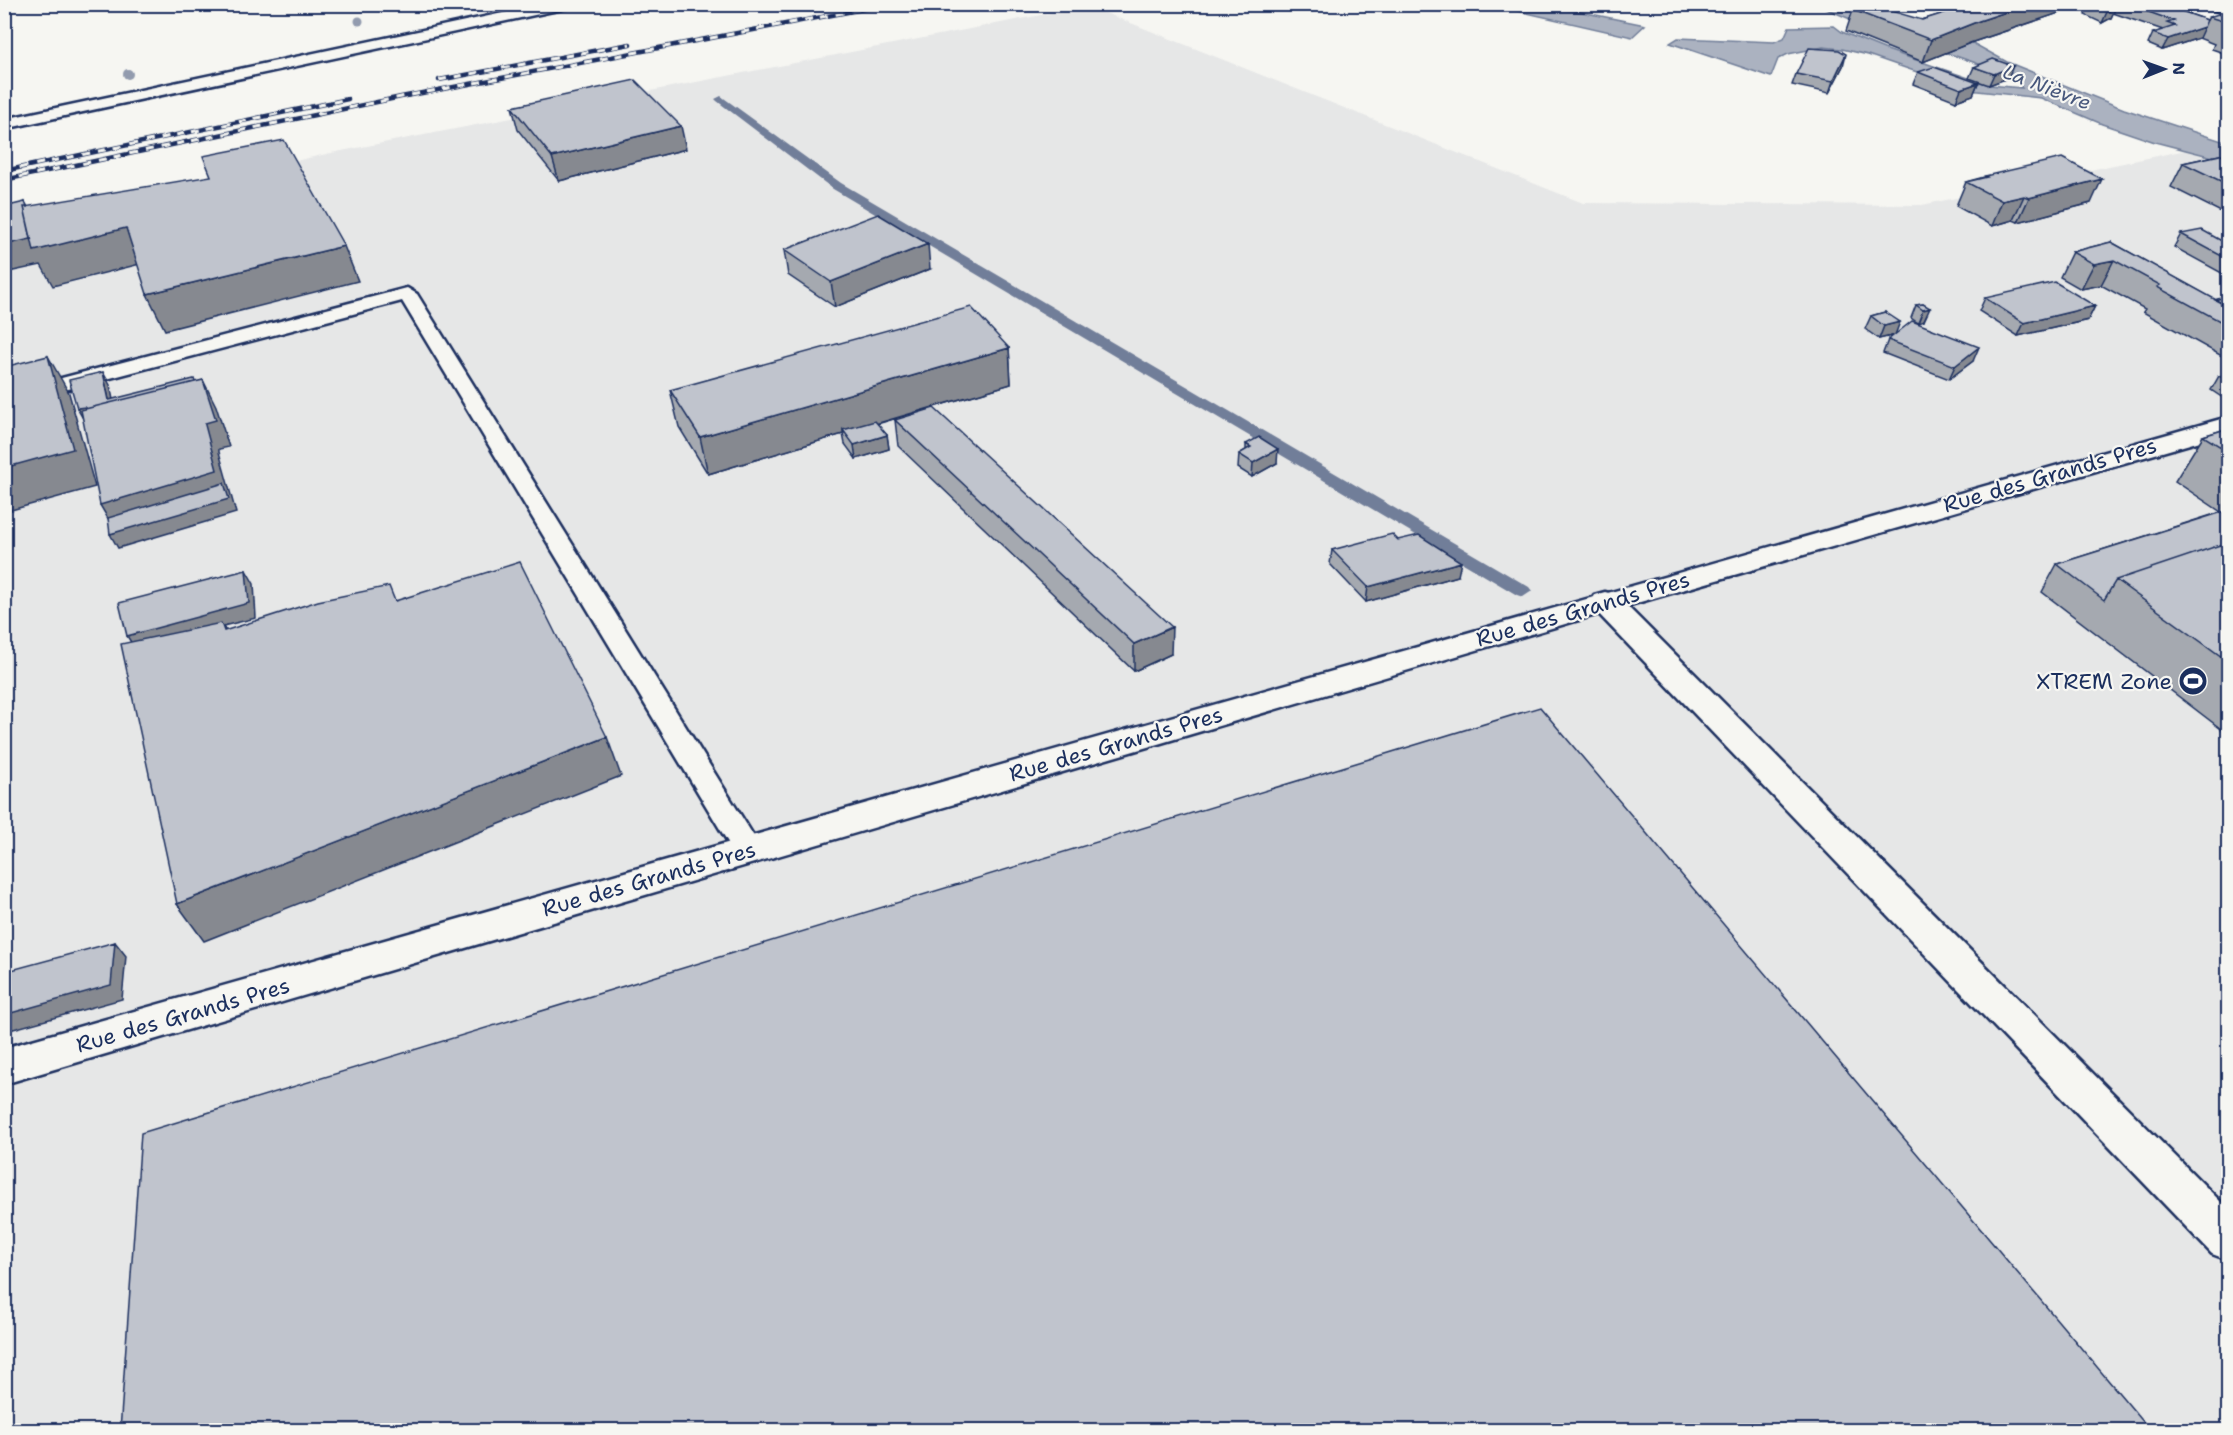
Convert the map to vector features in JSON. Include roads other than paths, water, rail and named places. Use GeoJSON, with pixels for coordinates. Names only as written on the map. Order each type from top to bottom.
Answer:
{"type":"FeatureCollection","features":[{"type":"Feature","properties":{"kind":"street"},"geometry":{"type":"LineString","coordinates":[[2171,4],[2229,23]]}},
{"type":"Feature","properties":{"kind":"street","name":"Rue des Grands Pres"},"geometry":{"type":"LineString","coordinates":[[4,1066],[1605,602],[2229,425]]}},
{"type":"Feature","properties":{"kind":"street"},"geometry":{"type":"LineString","coordinates":[[1605,602],[2229,1239]]}},
{"type":"Feature","properties":{"kind":"lane"},"geometry":{"type":"LineString","coordinates":[[4,124],[567,4]]}},
{"type":"Feature","properties":{"kind":"lane"},"geometry":{"type":"LineString","coordinates":[[4,400],[407,294],[748,851]]}},
{"type":"Feature","properties":{"kind":"water"},"geometry":{"type":"Polygon","coordinates":[[[1492,5],[1547,5],[1645,25],[1632,37],[1492,5]]]}},
{"type":"Feature","properties":{"kind":"water","name":"La Nièvre"},"geometry":{"type":"Polygon","coordinates":[[[1817,5],[1863,5],[1969,41],[2007,62],[2124,109],[2228,143],[2228,161],[2155,142],[2102,124],[2041,98],[1969,90],[1868,55],[1842,49],[1823,47],[1788,54],[1778,59],[1771,77],[1670,43],[1678,38],[1774,42],[1784,38],[1789,27],[1834,26],[1842,32],[1884,49],[1989,85],[2022,88],[2014,76],[1862,24],[1817,5]]]}},
{"type":"Feature","properties":{"kind":"waterway"},"geometry":{"type":"LineString","coordinates":[[721,99],[837,186],[1523,591]]}},
{"type":"Feature","properties":{"kind":"railway"},"geometry":{"type":"LineString","coordinates":[[4,180],[401,97],[890,4]]}},
{"type":"Feature","properties":{"kind":"railway"},"geometry":{"type":"LineString","coordinates":[[439,80],[630,44]]}},
{"type":"Feature","properties":{"kind":"railway"},"geometry":{"type":"LineString","coordinates":[[4,171],[348,99]]}},
{"type":"Feature","properties":{"kind":"place","name":"XTREM Zone"},"geometry":{"type":"Point","coordinates":[2193,681]}}]}
